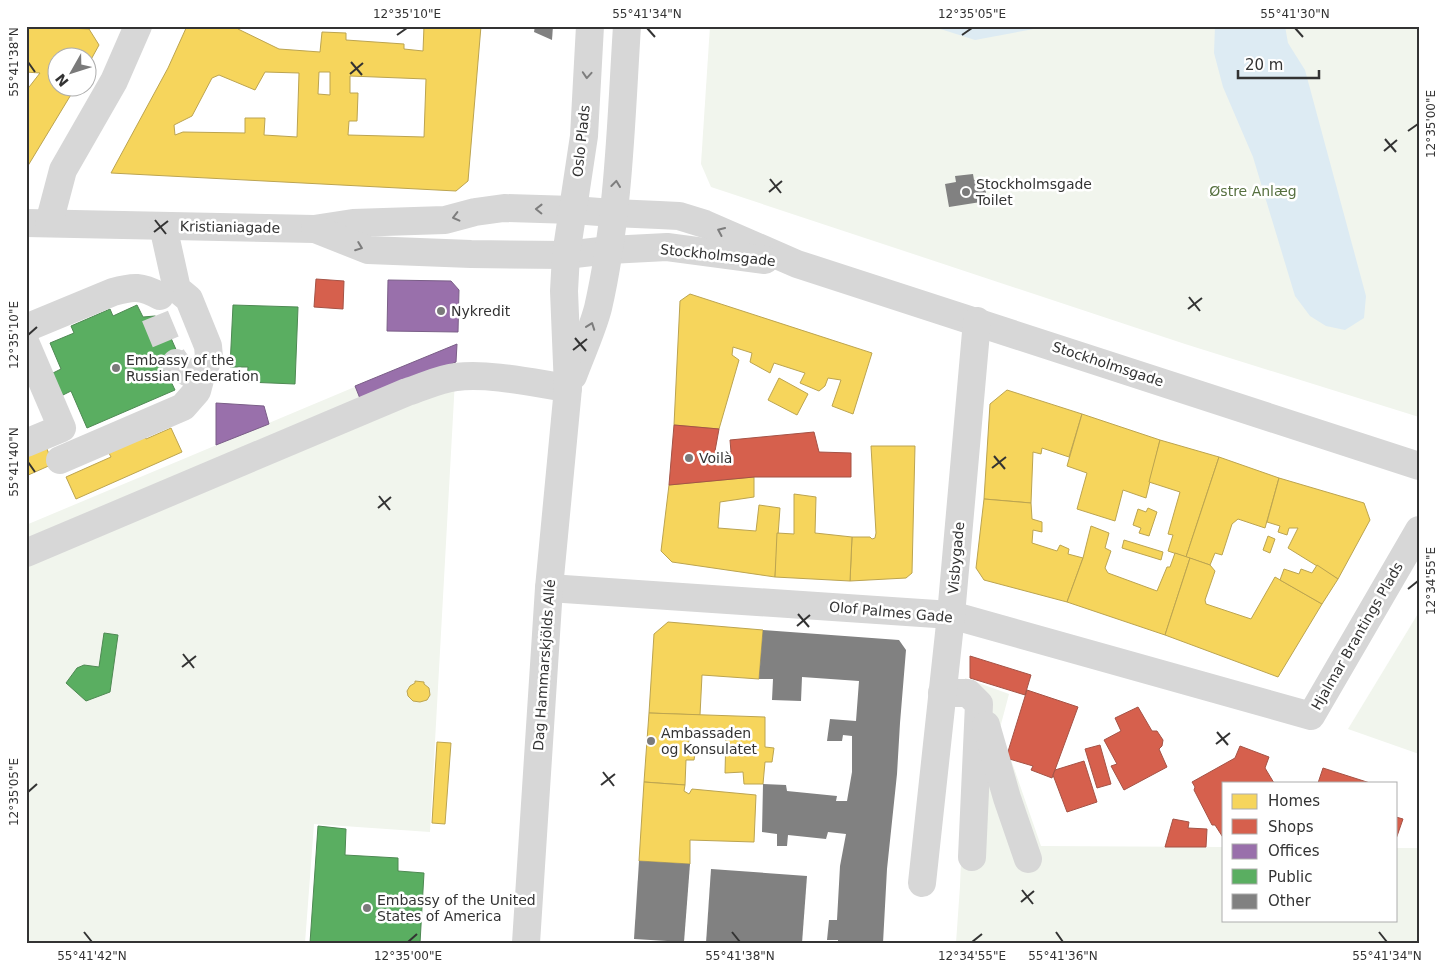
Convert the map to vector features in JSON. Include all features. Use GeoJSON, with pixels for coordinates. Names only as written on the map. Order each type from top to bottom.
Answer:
{"type":"FeatureCollection","features":[{"type":"Feature","properties":{"kind":"street"},"geometry":{"type":"LineString","coordinates":[[38,223],[63,170],[114,81],[138,26]]}},
{"type":"Feature","properties":{"kind":"street","name":"Oslo Plads"},"geometry":{"type":"LineString","coordinates":[[566,255],[584,136],[590,26]]}},
{"type":"Feature","properties":{"kind":"street"},"geometry":{"type":"LineString","coordinates":[[609,250],[618,170],[627,26]]}},
{"type":"Feature","properties":{"kind":"street","name":"Kristianiagade"},"geometry":{"type":"LineString","coordinates":[[38,223],[314,229],[353,223],[446,220],[475,212],[504,208],[573,210]]}},
{"type":"Feature","properties":{"kind":"street","name":"Stockholmsgade"},"geometry":{"type":"LineString","coordinates":[[573,210],[679,216],[705,224],[797,264],[1419,466]]}},
{"type":"Feature","properties":{"kind":"street"},"geometry":{"type":"LineString","coordinates":[[163,226],[164,300]]}},
{"type":"Feature","properties":{"kind":"street","name":"Kristianiagade"},"geometry":{"type":"LineString","coordinates":[[314,229],[368,250],[566,255]]}},
{"type":"Feature","properties":{"kind":"street","name":"Stockholmsgade"},"geometry":{"type":"LineString","coordinates":[[566,255],[609,250],[668,247],[797,264]]}},
{"type":"Feature","properties":{"kind":"street","name":"Dag Hammarskjölds Allé"},"geometry":{"type":"LineString","coordinates":[[568,388],[597,310],[609,250]]}},
{"type":"Feature","properties":{"kind":"street","name":"Dag Hammarskjölds Allé"},"geometry":{"type":"LineString","coordinates":[[526,943],[549,588],[568,388],[564,291],[566,255]]}},
{"type":"Feature","properties":{"kind":"street"},"geometry":{"type":"LineString","coordinates":[[26,328],[113,292],[128,288],[146,288],[164,300],[189,299],[208,346],[209,357],[197,391],[183,407],[60,460]]}},
{"type":"Feature","properties":{"kind":"street","name":"Visbygade"},"geometry":{"type":"LineString","coordinates":[[922,883],[951,615],[976,322]]}},
{"type":"Feature","properties":{"kind":"street"},"geometry":{"type":"LineString","coordinates":[[26,344],[62,428],[26,443]]}},
{"type":"Feature","properties":{"kind":"street"},"geometry":{"type":"LineString","coordinates":[[176,362],[181,369],[192,375],[201,376]]}},
{"type":"Feature","properties":{"kind":"street"},"geometry":{"type":"LineString","coordinates":[[26,553],[407,392],[436,382],[456,377],[493,378],[568,388]]}},
{"type":"Feature","properties":{"kind":"street","name":"Hjalmar Brantings Plads"},"geometry":{"type":"LineString","coordinates":[[1311,716],[1419,530]]}},
{"type":"Feature","properties":{"kind":"street","name":"Olof Palmes Gade"},"geometry":{"type":"LineString","coordinates":[[549,588],[951,615],[1311,716]]}},
{"type":"Feature","properties":{"kind":"street"},"geometry":{"type":"LineString","coordinates":[[942,693],[968,693],[979,704],[1007,798],[1028,859]]}},
{"type":"Feature","properties":{"kind":"street"},"geometry":{"type":"LineString","coordinates":[[972,857],[979,704]]}},
{"type":"Feature","properties":{"kind":"green space","name":"Østre Anlæg"},"geometry":{"type":"Polygon","coordinates":[[[710,26],[1419,26],[1419,417],[1185,344],[711,187],[701,164],[710,26]]]}},
{"type":"Feature","properties":{"kind":"green space"},"geometry":{"type":"Polygon","coordinates":[[[457,344],[430,832],[314,824],[305,943],[26,943],[26,525],[457,344]]]}},
{"type":"Feature","properties":{"kind":"green space"},"geometry":{"type":"Polygon","coordinates":[[[1419,612],[1419,754],[1348,729],[1419,612]]]}},
{"type":"Feature","properties":{"kind":"green space"},"geometry":{"type":"Polygon","coordinates":[[[965,678],[1009,694],[1000,728],[1041,846],[1222,847],[1222,922],[1398,922],[1398,848],[1419,848],[1419,943],[956,943],[968,693],[965,678]]]}},
{"type":"Feature","properties":{"kind":"shaded area"},"geometry":{"type":"Polygon","coordinates":[[[931,26],[1050,26],[975,40],[931,26]]]}},
{"type":"Feature","properties":{"kind":"shaded area"},"geometry":{"type":"Polygon","coordinates":[[[1215,26],[1285,26],[1288,43],[1305,70],[1366,296],[1364,318],[1345,330],[1326,326],[1310,316],[1295,296],[1253,157],[1223,87],[1214,53],[1215,26]]]}},
{"type":"Feature","properties":{"kind":"building: Homes"},"geometry":{"type":"Polygon","coordinates":[[[26,26],[89,29],[99,45],[97,48],[48,48],[48,98],[69,98],[26,169],[26,91],[40,73],[26,72],[26,26]]]}},
{"type":"Feature","properties":{"kind":"building: Homes"},"geometry":{"type":"Polygon","coordinates":[[[187,26],[239,26],[238,29],[279,49],[320,52],[322,32],[346,33],[346,40],[404,44],[404,49],[423,51],[424,26],[481,26],[468,181],[456,191],[111,173],[168,68],[187,26]],[[265,72],[255,90],[219,75],[212,78],[192,116],[174,125],[175,135],[183,132],[245,133],[245,118],[265,118],[264,135],[297,137],[299,73],[265,72]],[[319,72],[318,94],[330,95],[330,72],[319,72]],[[350,76],[350,93],[358,93],[357,121],[349,121],[348,135],[424,137],[426,79],[350,76]]]}},
{"type":"Feature","properties":{"kind":"building: Homes"},"geometry":{"type":"Polygon","coordinates":[[[690,294],[872,353],[853,414],[832,406],[841,380],[828,378],[825,386],[819,391],[800,383],[805,373],[774,363],[770,373],[750,362],[752,353],[733,347],[732,355],[739,360],[719,429],[674,425],[680,301],[690,294]]]}},
{"type":"Feature","properties":{"kind":"building: Homes"},"geometry":{"type":"Polygon","coordinates":[[[779,378],[808,394],[797,415],[768,400],[779,378]]]}},
{"type":"Feature","properties":{"kind":"building: Homes"},"geometry":{"type":"Polygon","coordinates":[[[1007,390],[1082,414],[1069,457],[1042,448],[1041,454],[1033,452],[1031,503],[984,499],[990,404],[1007,390]]]}},
{"type":"Feature","properties":{"kind":"building: Homes"},"geometry":{"type":"Polygon","coordinates":[[[1082,414],[1160,440],[1146,498],[1123,490],[1115,521],[1077,509],[1087,473],[1067,466],[1082,414]]]}},
{"type":"Feature","properties":{"kind":"building: Homes"},"geometry":{"type":"Polygon","coordinates":[[[171,428],[182,452],[76,499],[66,477],[111,457],[107,449],[143,433],[146,439],[171,428]]]}},
{"type":"Feature","properties":{"kind":"building: Homes"},"geometry":{"type":"Polygon","coordinates":[[[1160,440],[1219,457],[1186,557],[1168,551],[1173,535],[1168,534],[1180,492],[1149,482],[1160,440]]]}},
{"type":"Feature","properties":{"kind":"building: Homes"},"geometry":{"type":"Polygon","coordinates":[[[45,444],[53,464],[26,476],[26,452],[45,444]]]}},
{"type":"Feature","properties":{"kind":"building: Homes"},"geometry":{"type":"Polygon","coordinates":[[[871,446],[915,446],[912,573],[906,578],[850,581],[852,537],[870,537],[872,539],[875,538],[876,533],[871,446]]]}},
{"type":"Feature","properties":{"kind":"building: Homes"},"geometry":{"type":"Polygon","coordinates":[[[1219,457],[1279,478],[1265,528],[1238,519],[1232,524],[1222,555],[1215,553],[1210,565],[1186,557],[1219,457]]]}},
{"type":"Feature","properties":{"kind":"building: Homes"},"geometry":{"type":"Polygon","coordinates":[[[754,477],[754,497],[720,502],[718,528],[756,531],[759,505],[780,508],[775,577],[672,562],[661,551],[669,485],[754,477]]]}},
{"type":"Feature","properties":{"kind":"building: Homes"},"geometry":{"type":"Polygon","coordinates":[[[1279,478],[1364,503],[1370,520],[1338,579],[1288,548],[1298,528],[1289,528],[1287,535],[1278,532],[1280,526],[1267,522],[1279,478]]]}},
{"type":"Feature","properties":{"kind":"building: Homes"},"geometry":{"type":"Polygon","coordinates":[[[794,494],[816,497],[815,533],[852,537],[850,581],[775,577],[777,533],[794,534],[794,494]]]}},
{"type":"Feature","properties":{"kind":"building: Homes"},"geometry":{"type":"Polygon","coordinates":[[[984,499],[1031,503],[1032,519],[1042,522],[1042,532],[1033,530],[1032,543],[1057,551],[1060,545],[1069,549],[1068,554],[1083,558],[1067,602],[984,580],[976,568],[984,499]]]}},
{"type":"Feature","properties":{"kind":"building: Homes"},"geometry":{"type":"Polygon","coordinates":[[[1148,508],[1157,512],[1149,536],[1139,533],[1141,528],[1133,525],[1138,509],[1146,512],[1148,508]]]}},
{"type":"Feature","properties":{"kind":"building: Homes"},"geometry":{"type":"Polygon","coordinates":[[[1091,526],[1109,533],[1105,548],[1111,551],[1105,568],[1108,573],[1157,591],[1175,553],[1190,558],[1165,635],[1067,602],[1083,558],[1091,526]]]}},
{"type":"Feature","properties":{"kind":"building: Homes"},"geometry":{"type":"Polygon","coordinates":[[[1268,536],[1275,539],[1270,553],[1263,550],[1268,536]]]}},
{"type":"Feature","properties":{"kind":"building: Homes"},"geometry":{"type":"Polygon","coordinates":[[[1124,540],[1163,552],[1161,560],[1122,548],[1124,540]]]}},
{"type":"Feature","properties":{"kind":"building: Homes"},"geometry":{"type":"Polygon","coordinates":[[[1190,558],[1210,565],[1215,571],[1205,600],[1206,604],[1251,619],[1275,577],[1322,604],[1278,677],[1165,635],[1190,558]]]}},
{"type":"Feature","properties":{"kind":"building: Homes"},"geometry":{"type":"Polygon","coordinates":[[[1317,565],[1338,579],[1322,604],[1280,580],[1284,569],[1299,574],[1301,569],[1312,573],[1317,565]]]}},
{"type":"Feature","properties":{"kind":"building: Homes"},"geometry":{"type":"Polygon","coordinates":[[[668,622],[763,630],[759,679],[702,675],[700,715],[649,713],[654,634],[668,622]]]}},
{"type":"Feature","properties":{"kind":"building: Homes"},"geometry":{"type":"Polygon","coordinates":[[[415,681],[424,682],[429,688],[430,695],[427,700],[413,701],[408,696],[407,691],[415,681]]]}},
{"type":"Feature","properties":{"kind":"building: Homes"},"geometry":{"type":"Polygon","coordinates":[[[649,713],[765,717],[765,747],[774,748],[772,762],[765,762],[763,784],[744,784],[743,772],[725,773],[726,735],[690,734],[688,747],[696,748],[694,760],[686,760],[685,785],[644,782],[649,713]]]}},
{"type":"Feature","properties":{"kind":"building: Homes"},"geometry":{"type":"Polygon","coordinates":[[[437,742],[451,743],[445,824],[432,823],[437,742]]]}},
{"type":"Feature","properties":{"kind":"building: Homes"},"geometry":{"type":"Polygon","coordinates":[[[644,782],[685,785],[684,791],[689,794],[692,789],[756,795],[754,842],[690,840],[690,864],[639,861],[644,782]]]}},
{"type":"Feature","properties":{"kind":"building: Shops"},"geometry":{"type":"Polygon","coordinates":[[[316,279],[344,281],[343,309],[314,307],[316,279]]]}},
{"type":"Feature","properties":{"kind":"building: Shops"},"geometry":{"type":"Polygon","coordinates":[[[674,425],[719,429],[715,451],[731,452],[730,440],[814,432],[819,452],[851,453],[851,477],[754,477],[669,485],[674,425]]]}},
{"type":"Feature","properties":{"kind":"building: Shops"},"geometry":{"type":"Polygon","coordinates":[[[970,656],[1031,675],[1025,695],[970,678],[970,656]]]}},
{"type":"Feature","properties":{"kind":"building: Shops"},"geometry":{"type":"Polygon","coordinates":[[[1027,690],[1078,707],[1052,778],[1031,770],[1033,766],[1006,758],[1027,690]]]}},
{"type":"Feature","properties":{"kind":"building: Shops"},"geometry":{"type":"Polygon","coordinates":[[[1138,707],[1152,731],[1157,731],[1163,740],[1162,746],[1159,749],[1167,767],[1124,790],[1111,766],[1117,764],[1104,740],[1121,731],[1115,718],[1138,707]]]}},
{"type":"Feature","properties":{"kind":"building: Shops"},"geometry":{"type":"Polygon","coordinates":[[[1100,745],[1111,784],[1097,788],[1085,749],[1100,745]]]}},
{"type":"Feature","properties":{"kind":"building: Shops"},"geometry":{"type":"Polygon","coordinates":[[[1240,746],[1269,757],[1265,768],[1273,782],[1222,782],[1222,836],[1215,825],[1212,825],[1194,790],[1195,787],[1192,782],[1235,758],[1240,746]]]}},
{"type":"Feature","properties":{"kind":"building: Shops"},"geometry":{"type":"Polygon","coordinates":[[[1084,761],[1097,802],[1067,812],[1053,775],[1055,770],[1084,761]]]}},
{"type":"Feature","properties":{"kind":"building: Shops"},"geometry":{"type":"Polygon","coordinates":[[[1323,768],[1367,782],[1318,782],[1323,768]]]}},
{"type":"Feature","properties":{"kind":"building: Shops"},"geometry":{"type":"Polygon","coordinates":[[[1398,818],[1403,819],[1398,833],[1398,818]]]}},
{"type":"Feature","properties":{"kind":"building: Shops"},"geometry":{"type":"Polygon","coordinates":[[[1173,819],[1189,822],[1188,828],[1207,829],[1206,847],[1165,847],[1173,819]]]}},
{"type":"Feature","properties":{"kind":"building: Offices"},"geometry":{"type":"Polygon","coordinates":[[[388,280],[451,281],[459,290],[458,332],[387,331],[388,280]]]}},
{"type":"Feature","properties":{"kind":"building: Offices"},"geometry":{"type":"Polygon","coordinates":[[[457,344],[456,362],[361,401],[355,386],[457,344]]]}},
{"type":"Feature","properties":{"kind":"building: Offices"},"geometry":{"type":"Polygon","coordinates":[[[216,403],[264,406],[269,424],[216,445],[216,403]]]}},
{"type":"Feature","properties":{"kind":"building: Public","name":"Embassy of the Russian Federation"},"geometry":{"type":"Polygon","coordinates":[[[137,305],[143,317],[155,316],[163,320],[178,354],[166,371],[175,390],[87,428],[71,391],[59,397],[49,375],[61,369],[50,343],[74,333],[71,326],[110,309],[113,316],[137,305]]]}},
{"type":"Feature","properties":{"kind":"building: Public"},"geometry":{"type":"Polygon","coordinates":[[[233,305],[298,307],[295,384],[247,382],[248,367],[230,367],[233,305]]]}},
{"type":"Feature","properties":{"kind":"building: Public"},"geometry":{"type":"Polygon","coordinates":[[[104,633],[118,635],[110,692],[86,701],[66,683],[77,668],[84,665],[99,667],[104,633]]]}},
{"type":"Feature","properties":{"kind":"building: Public","name":"Embassy of the United States of America"},"geometry":{"type":"Polygon","coordinates":[[[318,826],[346,829],[345,855],[398,858],[398,871],[424,873],[420,943],[310,943],[318,826]]]}},
{"type":"Feature","properties":{"kind":"building: Other"},"geometry":{"type":"Polygon","coordinates":[[[535,26],[553,26],[552,40],[534,32],[535,26]]]}},
{"type":"Feature","properties":{"kind":"building: Other","name":"Stockholmsgade Toilet"},"geometry":{"type":"Polygon","coordinates":[[[973,174],[974,180],[984,178],[987,201],[949,207],[945,184],[956,182],[955,176],[973,174]]]}},
{"type":"Feature","properties":{"kind":"building: Other"},"geometry":{"type":"Polygon","coordinates":[[[763,630],[899,640],[906,650],[897,774],[887,869],[883,943],[838,943],[838,940],[827,940],[829,920],[837,920],[840,866],[846,834],[828,832],[826,839],[788,835],[787,846],[777,846],[777,834],[762,832],[763,784],[786,785],[787,791],[837,796],[836,801],[847,801],[852,772],[852,736],[843,735],[842,741],[827,741],[830,719],[856,721],[859,681],[802,677],[801,701],[772,700],[773,679],[759,679],[763,630]]]}},
{"type":"Feature","properties":{"kind":"building: Other"},"geometry":{"type":"Polygon","coordinates":[[[639,861],[690,864],[684,942],[634,939],[639,861]]]}},
{"type":"Feature","properties":{"kind":"building: Other"},"geometry":{"type":"Polygon","coordinates":[[[711,869],[807,876],[802,943],[706,943],[711,869]]]}},
{"type":"Feature","properties":{"kind":"tunnel"},"geometry":{"type":"LineString","coordinates":[[155,316],[176,363]]}},
{"type":"Feature","properties":{"kind":"place","name":"Stockholmsgade Toilet"},"geometry":{"type":"Point","coordinates":[966,192]}},
{"type":"Feature","properties":{"kind":"place","name":"Nykredit"},"geometry":{"type":"Point","coordinates":[441,311]}},
{"type":"Feature","properties":{"kind":"place","name":"Embassy of the Russian Federation"},"geometry":{"type":"Point","coordinates":[116,368]}},
{"type":"Feature","properties":{"kind":"place","name":"Voilà"},"geometry":{"type":"Point","coordinates":[689,458]}},
{"type":"Feature","properties":{"kind":"place","name":"Ambassaden og Konsulatet"},"geometry":{"type":"Point","coordinates":[651,741]}},
{"type":"Feature","properties":{"kind":"place","name":"Embassy of the United States of America"},"geometry":{"type":"Point","coordinates":[367,908]}}]}
